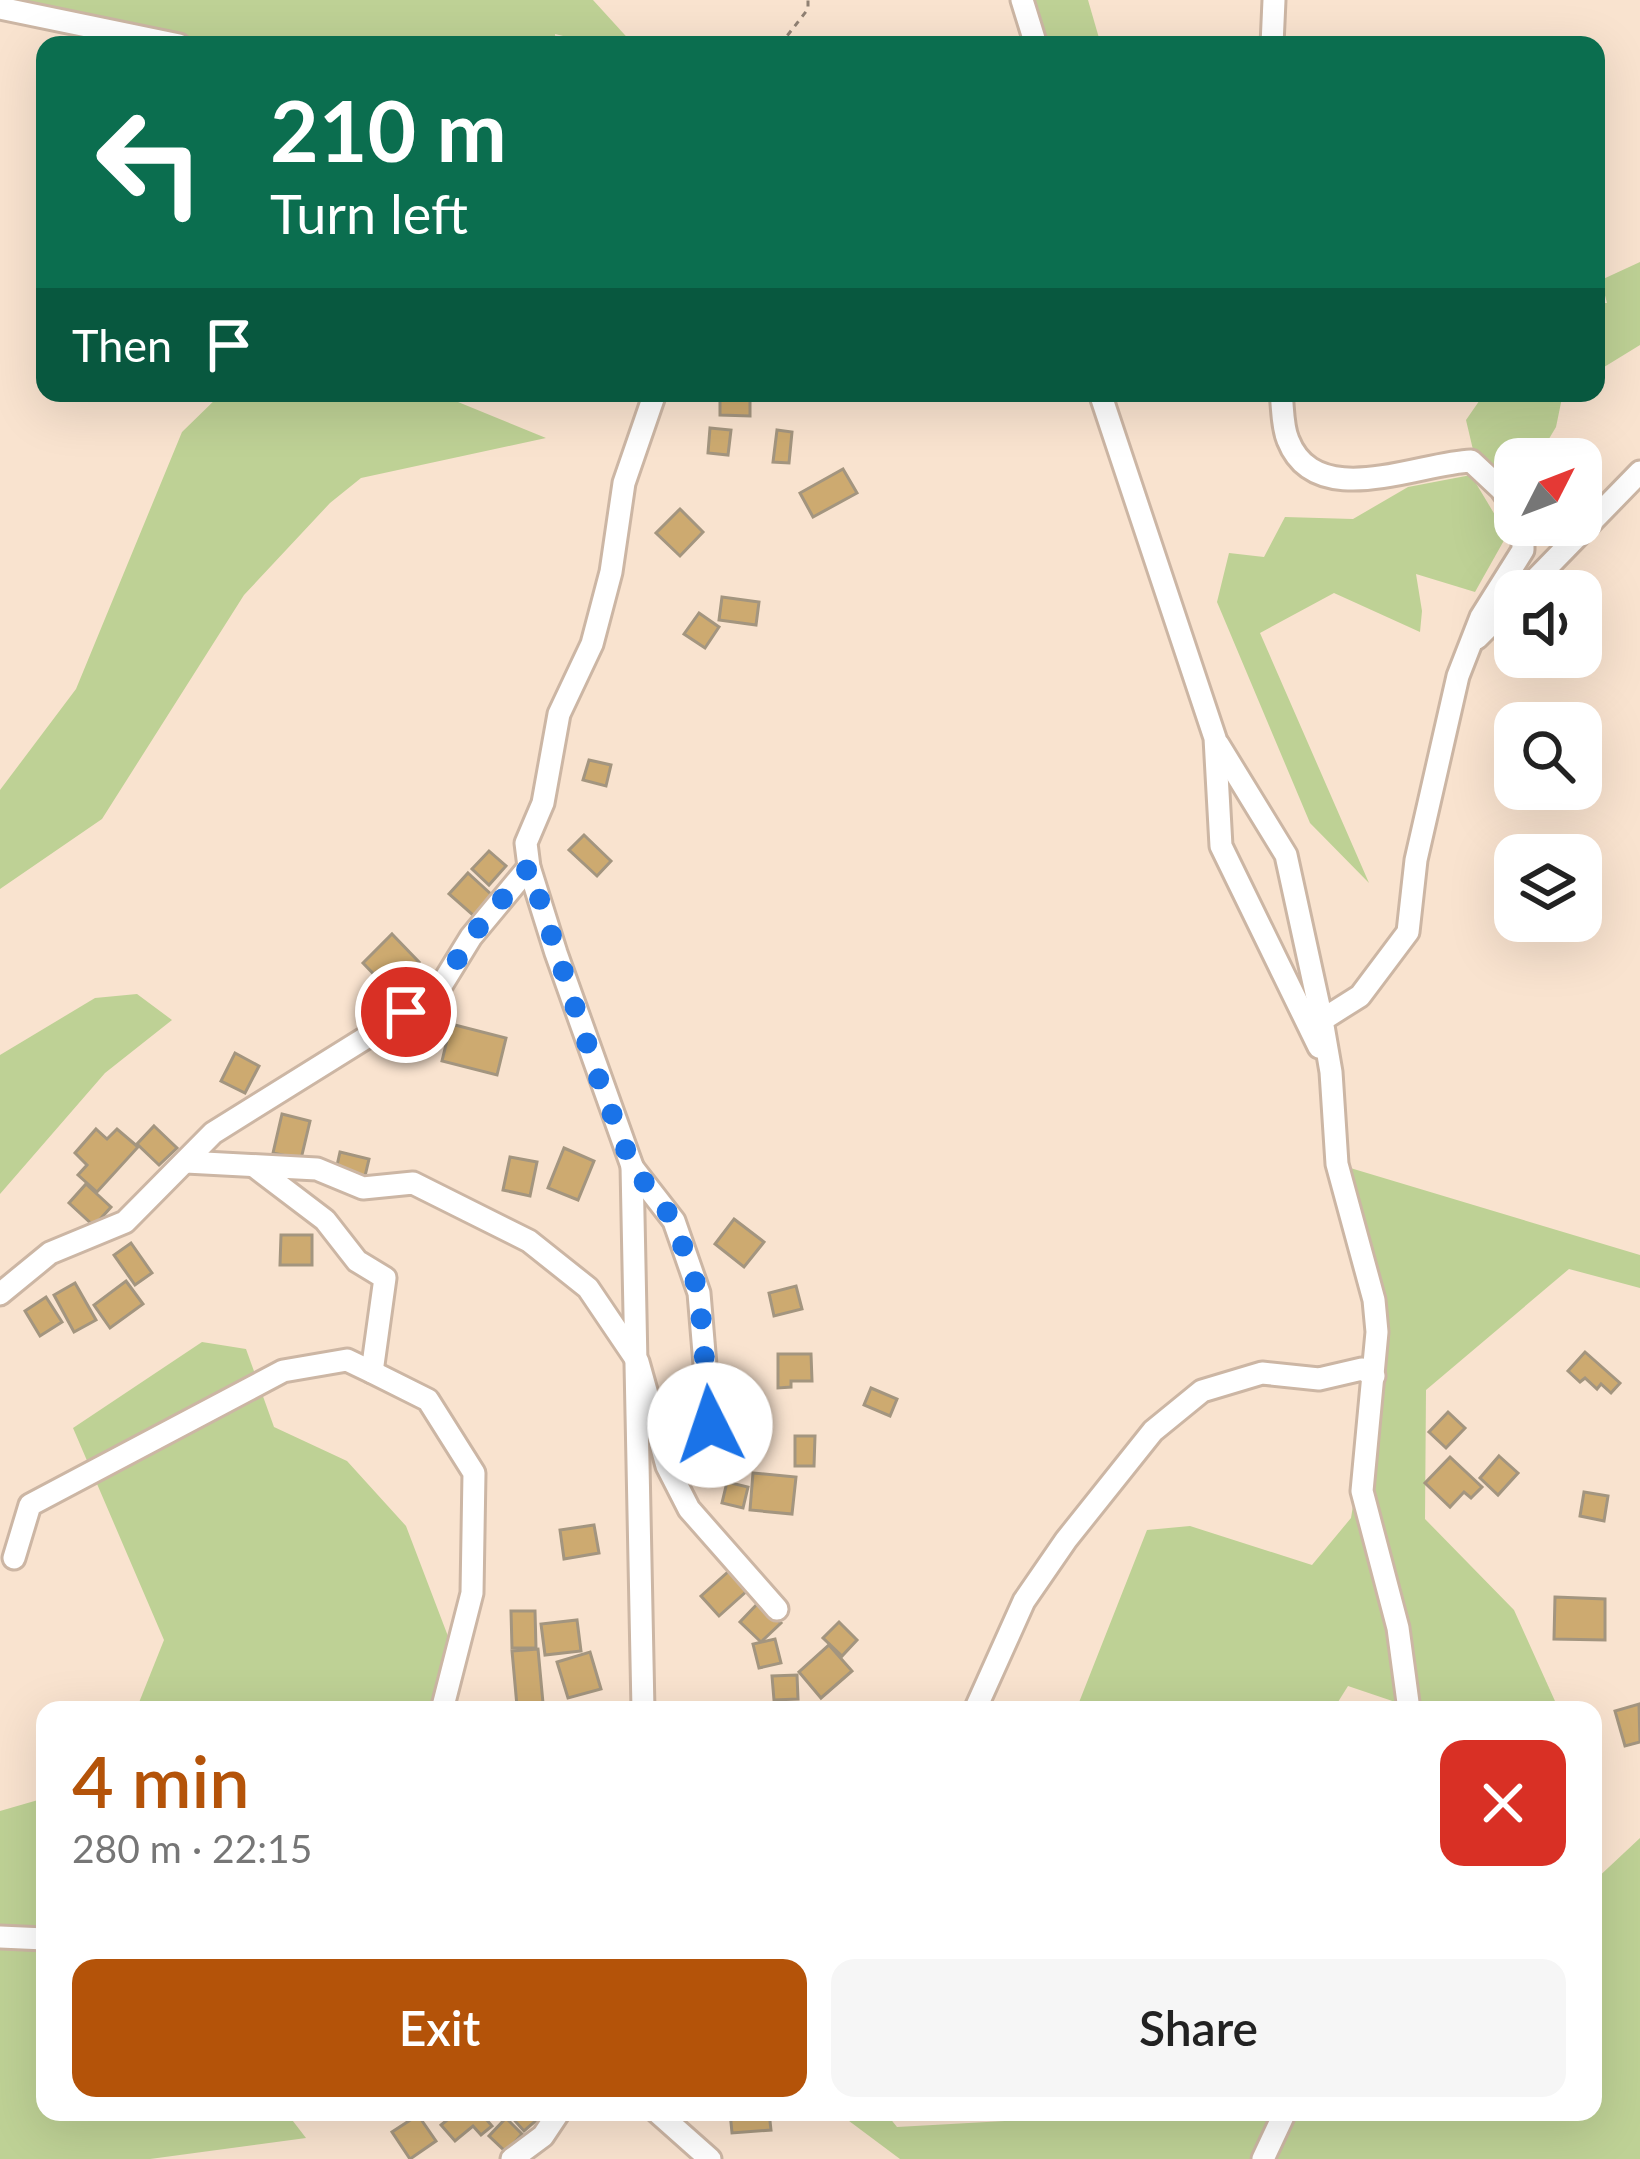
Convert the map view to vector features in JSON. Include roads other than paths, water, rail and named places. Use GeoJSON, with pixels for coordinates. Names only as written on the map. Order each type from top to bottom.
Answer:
{"type":"FeatureCollection","features":[{"type":"Feature","properties":{"kind":"street"},"geometry":{"type":"LineString","coordinates":[[1022,0],[1033,36]]}},
{"type":"Feature","properties":{"kind":"street"},"geometry":{"type":"LineString","coordinates":[[1272,36],[1274,0]]}},
{"type":"Feature","properties":{"kind":"street"},"geometry":{"type":"LineString","coordinates":[[0,8],[135,36]]}},
{"type":"Feature","properties":{"kind":"street"},"geometry":{"type":"LineString","coordinates":[[652,402],[624,483],[611,572],[592,644],[559,714],[543,803],[526,843],[529,867],[632,1166],[674,1221],[699,1293],[710,1425]]}},
{"type":"Feature","properties":{"kind":"street"},"geometry":{"type":"LineString","coordinates":[[1103,402],[1215,739],[1286,855],[1331,1072],[1337,1164],[1374,1300],[1375,1376],[1362,1491],[1398,1628],[1408,1701]]}},
{"type":"Feature","properties":{"kind":"street"},"geometry":{"type":"LineString","coordinates":[[1282,402],[1286,438],[1309,467],[1352,479],[1378,480],[1471,461],[1494,482]]}},
{"type":"Feature","properties":{"kind":"street"},"geometry":{"type":"LineString","coordinates":[[1544,570],[1640,472]]}},
{"type":"Feature","properties":{"kind":"street"},"geometry":{"type":"LineString","coordinates":[[1322,1020],[1360,996],[1408,932],[1415,860],[1466,649],[1523,546]]}},
{"type":"Feature","properties":{"kind":"street"},"geometry":{"type":"LineString","coordinates":[[1466,649],[1494,621]]}},
{"type":"Feature","properties":{"kind":"street"},"geometry":{"type":"LineString","coordinates":[[1215,739],[1221,846],[1331,1072]]}},
{"type":"Feature","properties":{"kind":"street"},"geometry":{"type":"LineString","coordinates":[[0,1294],[50,1253],[124,1222],[213,1133],[436,994],[471,937],[529,867]]}},
{"type":"Feature","properties":{"kind":"street"},"geometry":{"type":"LineString","coordinates":[[186,1162],[317,1169],[363,1188],[413,1184],[529,1241],[588,1288],[638,1362],[667,1466],[689,1509],[777,1609]]}},
{"type":"Feature","properties":{"kind":"street"},"geometry":{"type":"LineString","coordinates":[[254,1165],[325,1220],[357,1261],[386,1278],[372,1372]]}},
{"type":"Feature","properties":{"kind":"street"},"geometry":{"type":"LineString","coordinates":[[632,1166],[643,1701]]}},
{"type":"Feature","properties":{"kind":"street"},"geometry":{"type":"LineString","coordinates":[[14,1558],[30,1505],[284,1371],[347,1360],[428,1400],[474,1473],[472,1592],[444,1701]]}},
{"type":"Feature","properties":{"kind":"street"},"geometry":{"type":"LineString","coordinates":[[979,1701],[1024,1601],[1066,1540],[1153,1431],[1202,1390],[1262,1373],[1319,1379],[1362,1369],[1375,1376]]}},
{"type":"Feature","properties":{"kind":"street"},"geometry":{"type":"LineString","coordinates":[[0,1937],[36,1939]]}},
{"type":"Feature","properties":{"kind":"street"},"geometry":{"type":"LineString","coordinates":[[512,2159],[543,2136],[554,2121]]}},
{"type":"Feature","properties":{"kind":"street"},"geometry":{"type":"LineString","coordinates":[[667,2121],[710,2159]]}},
{"type":"Feature","properties":{"kind":"street"},"geometry":{"type":"LineString","coordinates":[[1263,2159],[1281,2121]]}}]}
